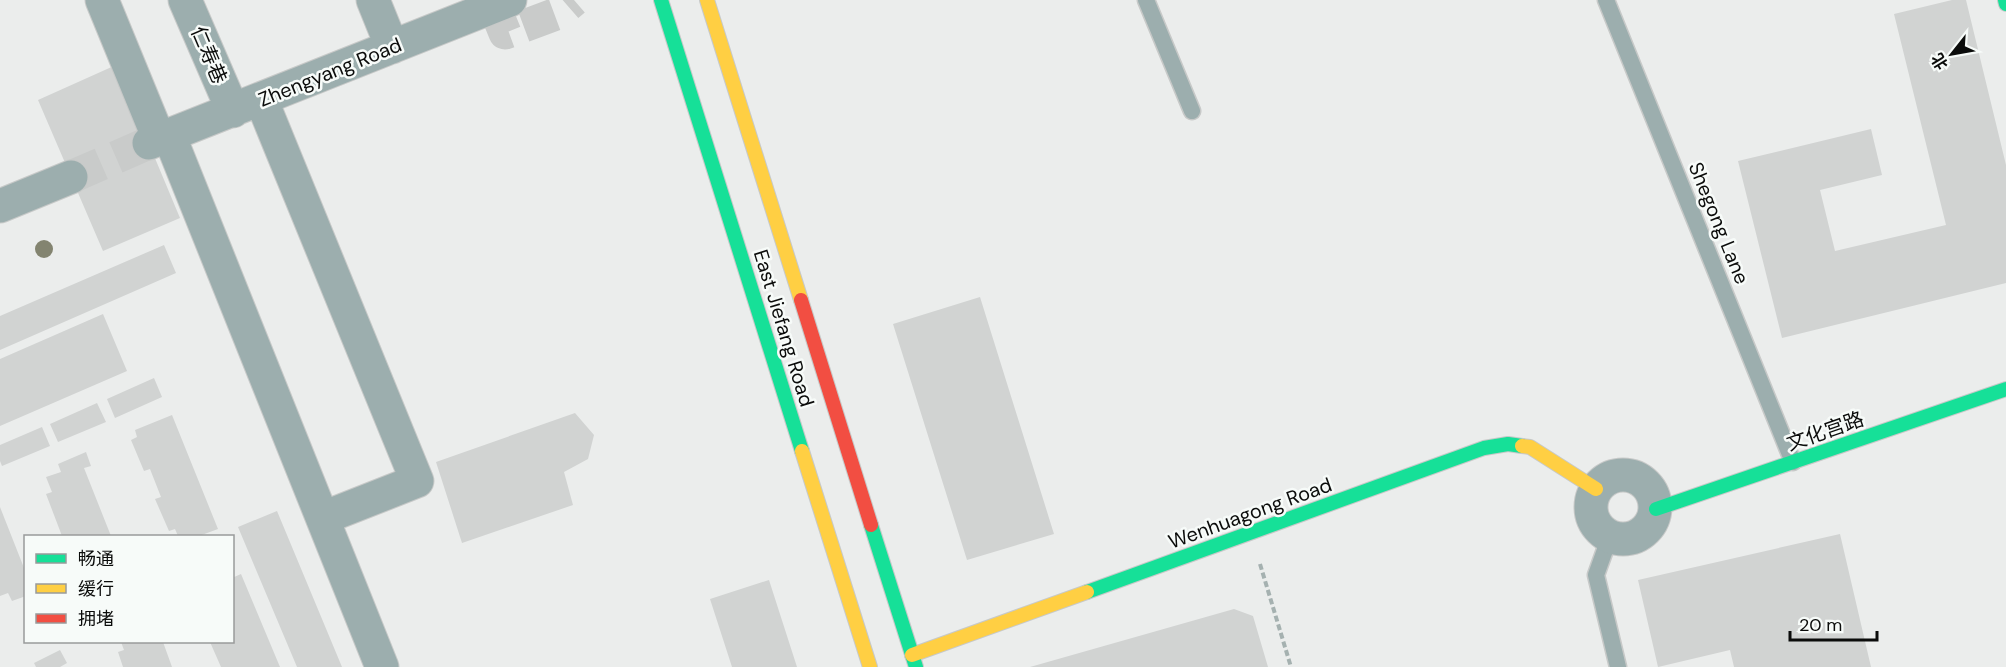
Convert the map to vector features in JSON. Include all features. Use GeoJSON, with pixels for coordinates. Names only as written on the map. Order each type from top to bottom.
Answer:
{"type":"FeatureCollection","features":[{"type":"Feature","properties":{"kind":"main road","name":"East Jiefang Road"},"geometry":{"type":"LineString","coordinates":[[661,0],[870,667]]}},
{"type":"Feature","properties":{"kind":"main road","name":"East Jiefang Road"},"geometry":{"type":"LineString","coordinates":[[707,0],[914,661]]}},
{"type":"Feature","properties":{"kind":"main road","name":"文化宫路"},"geometry":{"type":"LineString","coordinates":[[1656,509],[2006,389]]}},
{"type":"Feature","properties":{"kind":"main road","name":"Wenhuagong Road"},"geometry":{"type":"LineString","coordinates":[[914,661],[1484,448],[1508,444],[1530,447],[1596,489]]}},
{"type":"Feature","properties":{"kind":"street"},"geometry":{"type":"LineString","coordinates":[[102,0],[159,139],[322,518],[382,667]]}},
{"type":"Feature","properties":{"kind":"street","name":"仁寿巷"},"geometry":{"type":"LineString","coordinates":[[185,0],[247,105],[417,481],[322,518]]}},
{"type":"Feature","properties":{"kind":"street"},"geometry":{"type":"LineString","coordinates":[[373,0],[392,46]]}},
{"type":"Feature","properties":{"kind":"street","name":"Zhengyang Road"},"geometry":{"type":"LineString","coordinates":[[159,139],[510,0]]}},
{"type":"Feature","properties":{"kind":"street"},"geometry":{"type":"LineString","coordinates":[[0,206],[71,177]]}},
{"type":"Feature","properties":{"kind":"street"},"geometry":{"type":"LineString","coordinates":[[1624,474],[1634,476],[1644,482],[1651,489],[1656,509],[1648,528],[1640,535],[1630,539],[1620,539],[1600,530],[1591,511],[1591,500],[1596,489],[1603,481],[1624,474]]}},
{"type":"Feature","properties":{"kind":"lane"},"geometry":{"type":"LineString","coordinates":[[1146,0],[1192,111]]}},
{"type":"Feature","properties":{"kind":"lane","name":"Shegong Lane"},"geometry":{"type":"LineString","coordinates":[[1606,0],[1793,462]]}},
{"type":"Feature","properties":{"kind":"lane"},"geometry":{"type":"LineString","coordinates":[[1610,536],[1596,575],[1618,667]]}},
{"type":"Feature","properties":{"kind":"path"},"geometry":{"type":"LineString","coordinates":[[1251,534],[1291,667]]}},
{"type":"Feature","properties":{"kind":"building"},"geometry":{"type":"Polygon","coordinates":[[[1952,0],[1966,0],[2006,165],[2006,283],[1782,338],[1738,161],[1871,129],[1882,175],[1820,190],[1835,251],[1946,225],[1894,14],[1952,0]]]}},
{"type":"Feature","properties":{"kind":"building"},"geometry":{"type":"Polygon","coordinates":[[[116,65],[180,218],[103,251],[38,100],[116,65]]]}},
{"type":"Feature","properties":{"kind":"building"},"geometry":{"type":"Polygon","coordinates":[[[164,245],[176,273],[0,350],[0,316],[164,245]]]}},
{"type":"Feature","properties":{"kind":"building"},"geometry":{"type":"Polygon","coordinates":[[[980,297],[1054,534],[967,560],[893,324],[980,297]]]}},
{"type":"Feature","properties":{"kind":"building"},"geometry":{"type":"Polygon","coordinates":[[[103,314],[127,371],[0,426],[0,359],[103,314]]]}},
{"type":"Feature","properties":{"kind":"building"},"geometry":{"type":"Polygon","coordinates":[[[154,378],[162,397],[115,418],[107,399],[154,378]]]}},
{"type":"Feature","properties":{"kind":"building"},"geometry":{"type":"Polygon","coordinates":[[[97,403],[106,422],[58,442],[50,424],[97,403]]]}},
{"type":"Feature","properties":{"kind":"building"},"geometry":{"type":"Polygon","coordinates":[[[575,413],[594,435],[588,459],[564,472],[573,505],[462,543],[436,462],[575,413]]]}},
{"type":"Feature","properties":{"kind":"building"},"geometry":{"type":"Polygon","coordinates":[[[172,415],[218,529],[202,535],[178,535],[175,529],[169,531],[155,499],[161,497],[150,469],[144,471],[131,440],[137,437],[135,430],[172,415]]]}},
{"type":"Feature","properties":{"kind":"building"},"geometry":{"type":"Polygon","coordinates":[[[42,427],[50,446],[2,466],[0,445],[42,427]]]}},
{"type":"Feature","properties":{"kind":"building"},"geometry":{"type":"Polygon","coordinates":[[[86,452],[91,466],[84,468],[111,535],[62,535],[46,494],[52,492],[46,477],[61,472],[58,464],[86,452]]]}},
{"type":"Feature","properties":{"kind":"building"},"geometry":{"type":"Polygon","coordinates":[[[0,507],[24,568],[24,597],[12,601],[8,593],[0,596],[0,507]]]}},
{"type":"Feature","properties":{"kind":"building"},"geometry":{"type":"Polygon","coordinates":[[[277,511],[342,667],[297,667],[238,527],[277,511]]]}},
{"type":"Feature","properties":{"kind":"building"},"geometry":{"type":"Polygon","coordinates":[[[1840,534],[1871,667],[1734,667],[1730,650],[1658,667],[1638,580],[1840,534]]]}},
{"type":"Feature","properties":{"kind":"building"},"geometry":{"type":"Polygon","coordinates":[[[241,574],[280,667],[221,667],[210,643],[234,643],[234,577],[241,574]]]}},
{"type":"Feature","properties":{"kind":"building"},"geometry":{"type":"Polygon","coordinates":[[[769,580],[797,667],[732,667],[710,599],[769,580]]]}},
{"type":"Feature","properties":{"kind":"building"},"geometry":{"type":"Polygon","coordinates":[[[1234,609],[1253,616],[1268,667],[1030,667],[1234,609]]]}},
{"type":"Feature","properties":{"kind":"building"},"geometry":{"type":"Polygon","coordinates":[[[121,643],[163,643],[172,667],[123,667],[118,652],[124,650],[121,643]]]}},
{"type":"Feature","properties":{"kind":"building"},"geometry":{"type":"Polygon","coordinates":[[[60,650],[67,663],[60,667],[36,667],[34,663],[60,650]]]}},
{"type":"Feature","properties":{"kind":"tunnel"},"geometry":{"type":"LineString","coordinates":[[494,6],[505,33],[559,13],[574,0]]}},
{"type":"Feature","properties":{"kind":"tunnel"},"geometry":{"type":"LineString","coordinates":[[71,177],[149,143]]}},
{"type":"Feature","properties":{"kind":"traffic: fast"},"geometry":{"type":"LineString","coordinates":[[661,0],[802,451]]}},
{"type":"Feature","properties":{"kind":"traffic: fast"},"geometry":{"type":"LineString","coordinates":[[2005,0],[2006,4]]}},
{"type":"Feature","properties":{"kind":"traffic: fast"},"geometry":{"type":"LineString","coordinates":[[1656,509],[2006,389]]}},
{"type":"Feature","properties":{"kind":"traffic: fast"},"geometry":{"type":"LineString","coordinates":[[1087,592],[1484,448],[1508,444],[1522,446]]}},
{"type":"Feature","properties":{"kind":"traffic: fast"},"geometry":{"type":"LineString","coordinates":[[871,525],[916,667]]}},
{"type":"Feature","properties":{"kind":"traffic: slow"},"geometry":{"type":"LineString","coordinates":[[707,0],[801,300]]}},
{"type":"Feature","properties":{"kind":"traffic: slow"},"geometry":{"type":"LineString","coordinates":[[1522,446],[1530,447],[1596,489]]}},
{"type":"Feature","properties":{"kind":"traffic: slow"},"geometry":{"type":"LineString","coordinates":[[802,451],[870,667]]}},
{"type":"Feature","properties":{"kind":"traffic: slow"},"geometry":{"type":"LineString","coordinates":[[912,655],[1087,592]]}},
{"type":"Feature","properties":{"kind":"traffic: jam"},"geometry":{"type":"LineString","coordinates":[[801,300],[871,525]]}}]}
